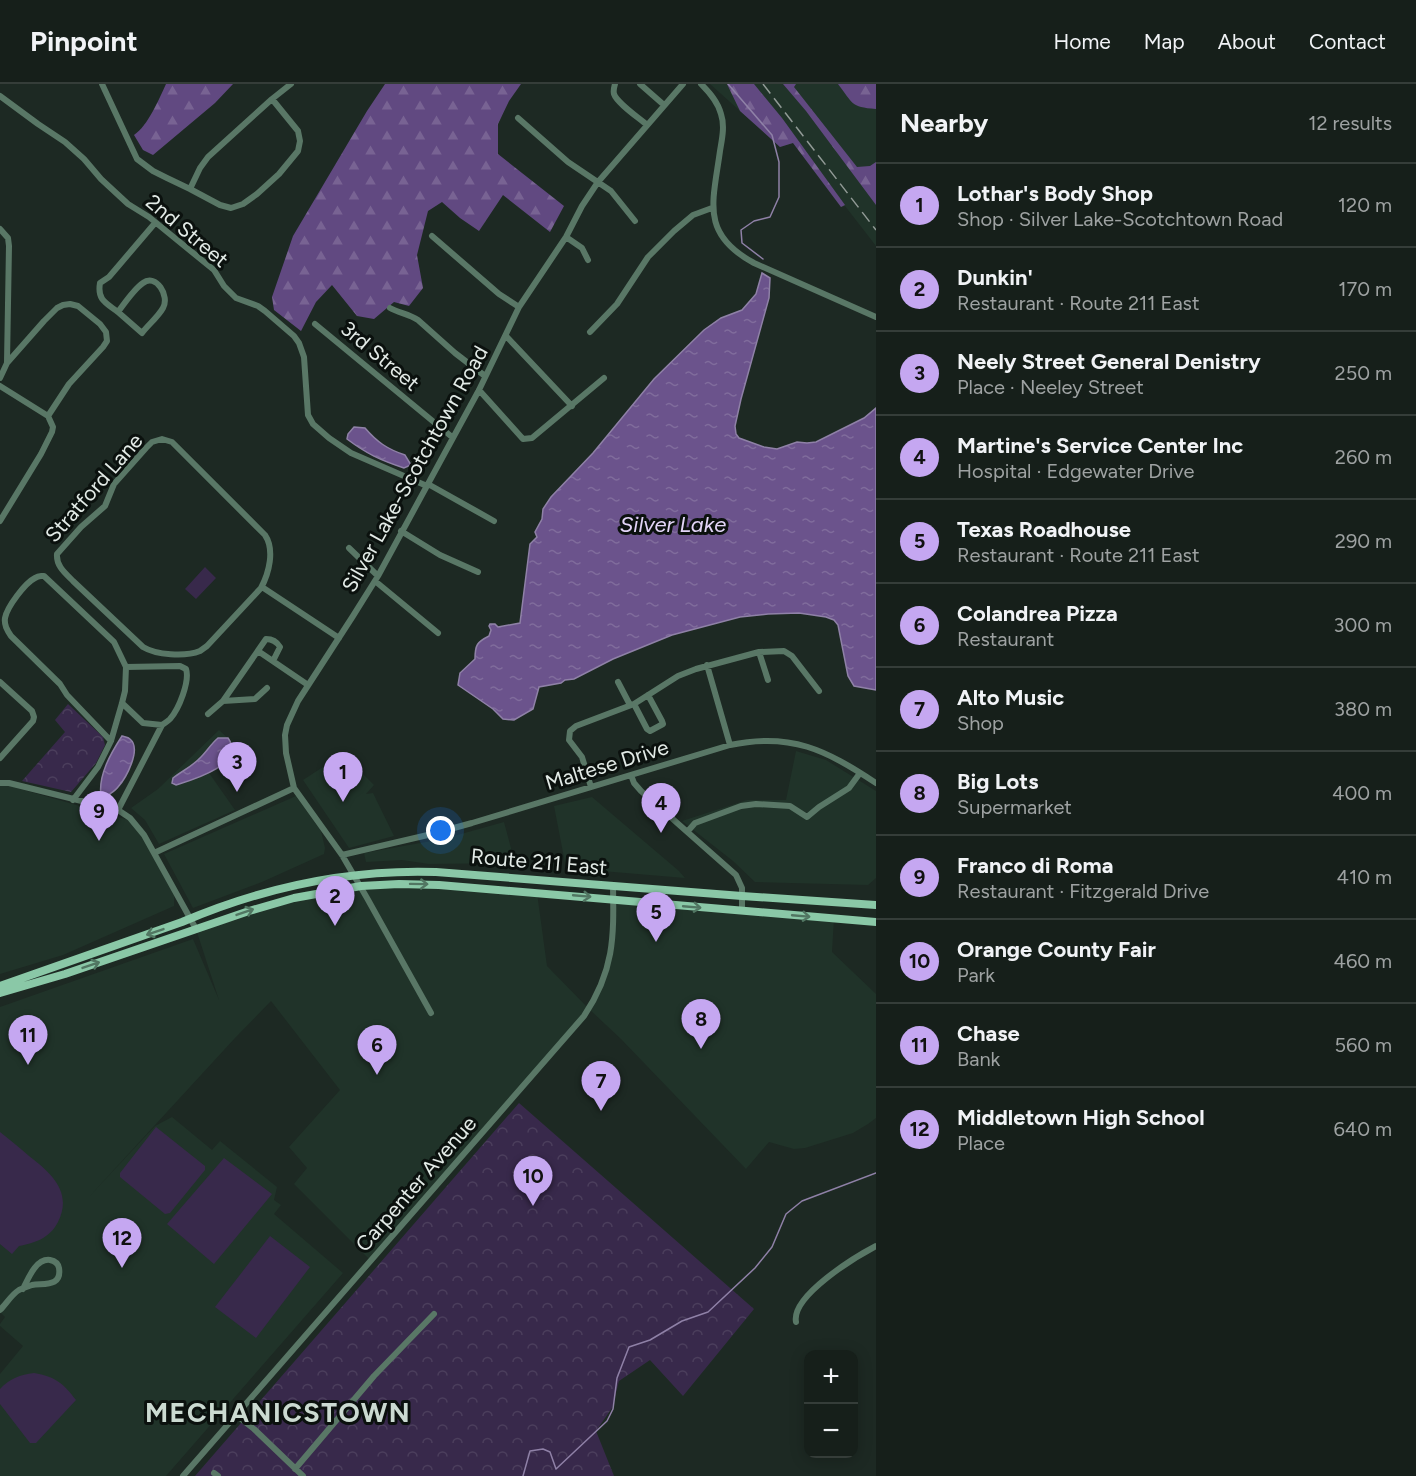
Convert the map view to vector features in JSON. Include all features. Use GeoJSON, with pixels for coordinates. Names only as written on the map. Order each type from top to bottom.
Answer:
{"type":"FeatureCollection","features":[{"type":"Feature","properties":{"kind":"main road","name":"Route 211 East"},"geometry":{"type":"LineString","coordinates":[[0,986],[281,887],[353,874],[392,871],[436,872],[876,906]]}},
{"type":"Feature","properties":{"kind":"main road","name":"Route 211 East"},"geometry":{"type":"LineString","coordinates":[[0,993],[65,974],[279,901],[361,886],[439,885],[876,922]]}},
{"type":"Feature","properties":{"kind":"street"},"geometry":{"type":"LineString","coordinates":[[102,84],[137,159],[153,171],[220,205],[231,207],[236,207],[257,194],[290,162],[298,151],[300,141],[298,131],[272,99]]}},
{"type":"Feature","properties":{"kind":"street"},"geometry":{"type":"LineString","coordinates":[[190,189],[208,157],[291,84]]}},
{"type":"Feature","properties":{"kind":"street"},"geometry":{"type":"LineString","coordinates":[[615,84],[614,95],[647,125]]}},
{"type":"Feature","properties":{"kind":"street"},"geometry":{"type":"LineString","coordinates":[[640,84],[664,105]]}},
{"type":"Feature","properties":{"kind":"street","name":"Silver Lake-Scotchtown Road"},"geometry":{"type":"LineString","coordinates":[[431,1014],[361,886],[342,855],[294,788],[286,753],[286,730],[294,708],[376,578],[428,485],[479,390],[519,307],[566,237],[598,182],[683,84]]}},
{"type":"Feature","properties":{"kind":"street"},"geometry":{"type":"LineString","coordinates":[[701,84],[718,104],[722,114],[723,126],[712,208],[715,223],[721,234],[744,257],[876,317]]}},
{"type":"Feature","properties":{"kind":"street","name":"2nd Street"},"geometry":{"type":"LineString","coordinates":[[0,96],[65,142],[128,204],[149,217],[214,270],[224,286],[236,298],[258,306],[294,336],[304,357],[308,415],[313,424],[329,438],[351,453],[428,485],[494,521]]}},
{"type":"Feature","properties":{"kind":"street"},"geometry":{"type":"LineString","coordinates":[[518,118],[568,162],[610,191],[635,221]]}},
{"type":"Feature","properties":{"kind":"street"},"geometry":{"type":"LineString","coordinates":[[590,332],[617,304],[648,257],[693,215],[712,208]]}},
{"type":"Feature","properties":{"kind":"street"},"geometry":{"type":"LineString","coordinates":[[117,312],[144,282],[150,280],[157,283],[163,291],[164,307],[142,333],[117,312],[100,297],[100,283],[109,277],[155,223]]}},
{"type":"Feature","properties":{"kind":"street"},"geometry":{"type":"LineString","coordinates":[[0,229],[8,238],[9,246],[7,363]]}},
{"type":"Feature","properties":{"kind":"street"},"geometry":{"type":"LineString","coordinates":[[432,236],[499,294],[519,307]]}},
{"type":"Feature","properties":{"kind":"street"},"geometry":{"type":"LineString","coordinates":[[566,237],[582,248],[588,260]]}},
{"type":"Feature","properties":{"kind":"street"},"geometry":{"type":"LineString","coordinates":[[0,378],[7,363],[57,308],[70,304],[78,306],[100,324],[106,332],[107,340],[69,384],[48,416]]}},
{"type":"Feature","properties":{"kind":"street"},"geometry":{"type":"LineString","coordinates":[[390,308],[399,314],[412,316],[418,320],[485,376]]}},
{"type":"Feature","properties":{"kind":"street","name":"3rd Street"},"geometry":{"type":"LineString","coordinates":[[315,324],[452,437]]}},
{"type":"Feature","properties":{"kind":"street"},"geometry":{"type":"LineString","coordinates":[[506,336],[572,406]]}},
{"type":"Feature","properties":{"kind":"street"},"geometry":{"type":"LineString","coordinates":[[479,390],[523,439],[532,438],[604,378]]}},
{"type":"Feature","properties":{"kind":"street"},"geometry":{"type":"LineString","coordinates":[[0,386],[48,416],[53,427],[41,454],[0,521]]}},
{"type":"Feature","properties":{"kind":"street","name":"Stratford Lane"},"geometry":{"type":"LineString","coordinates":[[162,439],[172,442],[265,535],[271,551],[262,587],[200,651],[187,654],[159,654],[143,647],[73,581],[58,564],[57,554],[81,527],[105,506],[114,484],[146,448],[152,442],[162,439]]}},
{"type":"Feature","properties":{"kind":"street"},"geometry":{"type":"LineString","coordinates":[[401,531],[440,555],[478,572]]}},
{"type":"Feature","properties":{"kind":"street"},"geometry":{"type":"LineString","coordinates":[[349,548],[376,578],[438,633]]}},
{"type":"Feature","properties":{"kind":"street"},"geometry":{"type":"LineString","coordinates":[[73,800],[98,767],[111,741],[125,691],[126,667],[114,642],[44,576],[38,576],[16,597],[5,616],[7,631],[60,684],[111,741]]}},
{"type":"Feature","properties":{"kind":"street"},"geometry":{"type":"LineString","coordinates":[[262,587],[339,638]]}},
{"type":"Feature","properties":{"kind":"street"},"geometry":{"type":"LineString","coordinates":[[208,714],[223,701],[266,639],[278,643],[280,647],[273,661]]}},
{"type":"Feature","properties":{"kind":"street"},"geometry":{"type":"LineString","coordinates":[[258,651],[308,686]]}},
{"type":"Feature","properties":{"kind":"street"},"geometry":{"type":"LineString","coordinates":[[591,787],[582,757],[569,740],[570,731],[576,726],[632,705],[678,676],[707,665],[759,652],[784,651],[792,656],[819,691]]}},
{"type":"Feature","properties":{"kind":"street"},"geometry":{"type":"LineString","coordinates":[[759,652],[768,680]]}},
{"type":"Feature","properties":{"kind":"street"},"geometry":{"type":"LineString","coordinates":[[707,665],[730,745]]}},
{"type":"Feature","properties":{"kind":"street"},"geometry":{"type":"LineString","coordinates":[[118,810],[162,725],[171,718],[188,678],[186,669],[171,666],[126,667]]}},
{"type":"Feature","properties":{"kind":"street"},"geometry":{"type":"LineString","coordinates":[[0,682],[32,711],[34,717],[33,722],[0,758]]}},
{"type":"Feature","properties":{"kind":"street"},"geometry":{"type":"LineString","coordinates":[[618,682],[650,731],[663,724],[648,696]]}},
{"type":"Feature","properties":{"kind":"street"},"geometry":{"type":"LineString","coordinates":[[223,701],[255,699],[267,688]]}},
{"type":"Feature","properties":{"kind":"street"},"geometry":{"type":"LineString","coordinates":[[122,703],[143,723],[162,725]]}},
{"type":"Feature","properties":{"kind":"street","name":"Maltese Drive"},"geometry":{"type":"LineString","coordinates":[[342,855],[432,834],[730,745],[759,740],[795,743],[823,753],[876,783]]}},
{"type":"Feature","properties":{"kind":"street"},"geometry":{"type":"LineString","coordinates":[[688,831],[695,823],[741,806],[756,804],[790,806],[807,817],[826,801],[849,788],[860,773]]}},
{"type":"Feature","properties":{"kind":"street"},"geometry":{"type":"LineString","coordinates":[[631,775],[641,791],[736,875],[740,883],[742,911]]}},
{"type":"Feature","properties":{"kind":"street"},"geometry":{"type":"LineString","coordinates":[[0,783],[9,783],[118,810],[130,818],[138,826],[196,929]]}},
{"type":"Feature","properties":{"kind":"street"},"geometry":{"type":"LineString","coordinates":[[154,853],[294,788]]}},
{"type":"Feature","properties":{"kind":"street","name":"Carpenter Avenue"},"geometry":{"type":"LineString","coordinates":[[183,1476],[584,1016],[598,994],[608,969],[613,934],[613,886]]}},
{"type":"Feature","properties":{"kind":"street"},"geometry":{"type":"LineString","coordinates":[[796,1322],[797,1310],[817,1287],[852,1259],[876,1246]]}},
{"type":"Feature","properties":{"kind":"street"},"geometry":{"type":"LineString","coordinates":[[0,1310],[18,1290],[23,1289],[32,1285],[53,1283],[59,1272],[54,1260],[45,1259],[38,1264],[23,1289]]}},
{"type":"Feature","properties":{"kind":"street"},"geometry":{"type":"LineString","coordinates":[[295,1468],[374,1376],[434,1314]]}},
{"type":"Feature","properties":{"kind":"street"},"geometry":{"type":"LineString","coordinates":[[236,1415],[303,1476]]}},
{"type":"Feature","properties":{"kind":"shaded area"},"geometry":{"type":"Polygon","coordinates":[[[710,84],[876,84],[876,246],[845,206],[841,207],[793,143],[780,147],[710,84]]]}},
{"type":"Feature","properties":{"kind":"shaded area"},"geometry":{"type":"Polygon","coordinates":[[[219,730],[244,753],[234,755],[235,767],[231,762],[209,773],[235,810],[159,844],[145,820],[131,808],[158,789],[219,730]]]}},
{"type":"Feature","properties":{"kind":"shaded area"},"geometry":{"type":"Polygon","coordinates":[[[796,751],[826,760],[876,791],[876,878],[868,885],[755,882],[733,861],[682,821],[747,800],[786,800],[796,751]]]}},
{"type":"Feature","properties":{"kind":"shaded area"},"geometry":{"type":"Polygon","coordinates":[[[343,754],[374,785],[366,794],[373,793],[394,836],[349,848],[303,780],[343,754]]]}},
{"type":"Feature","properties":{"kind":"shaded area"},"geometry":{"type":"Polygon","coordinates":[[[0,785],[132,821],[146,841],[174,895],[174,906],[63,955],[0,974],[0,785]]]}},
{"type":"Feature","properties":{"kind":"shaded area"},"geometry":{"type":"Polygon","coordinates":[[[296,796],[321,831],[324,854],[262,882],[193,908],[164,854],[296,796]]]}},
{"type":"Feature","properties":{"kind":"shaded area"},"geometry":{"type":"Polygon","coordinates":[[[592,797],[685,878],[566,868],[554,806],[592,797]]]}},
{"type":"Feature","properties":{"kind":"shaded area"},"geometry":{"type":"Polygon","coordinates":[[[504,822],[515,863],[429,864],[402,860],[366,862],[364,853],[443,839],[504,822]]]}},
{"type":"Feature","properties":{"kind":"shaded area"},"geometry":{"type":"Polygon","coordinates":[[[361,886],[477,888],[537,893],[547,966],[589,1009],[371,1261],[294,1184],[307,1168],[289,1147],[340,1090],[271,1001],[87,1199],[155,1126],[172,1117],[212,1150],[220,1141],[277,1187],[274,1200],[281,1205],[274,1214],[343,1273],[166,1476],[0,1476],[0,1374],[23,1346],[0,1326],[5,1317],[0,1312],[0,1007],[193,939],[219,1000],[196,929],[294,898],[361,886]]]}},
{"type":"Feature","properties":{"kind":"shaded area"},"geometry":{"type":"Polygon","coordinates":[[[613,900],[834,918],[832,952],[876,994],[876,1118],[853,1133],[805,1148],[794,1149],[769,1142],[746,1169],[621,1039],[589,1009],[606,975],[613,900]]]}},
{"type":"Feature","properties":{"kind":"green space"},"geometry":{"type":"Polygon","coordinates":[[[166,84],[233,84],[215,103],[153,155],[143,150],[134,135],[148,119],[166,84]]]}},
{"type":"Feature","properties":{"kind":"green space"},"geometry":{"type":"Polygon","coordinates":[[[385,84],[521,84],[509,101],[498,124],[498,154],[564,206],[550,232],[503,195],[479,231],[442,202],[428,211],[417,255],[423,288],[409,306],[394,302],[374,319],[357,316],[332,285],[316,302],[301,331],[274,310],[272,297],[293,236],[385,84]]]}},
{"type":"Feature","properties":{"kind":"green space"},"geometry":{"type":"Polygon","coordinates":[[[727,84],[754,84],[782,118],[845,205],[841,207],[793,143],[780,147],[740,111],[727,84]]]}},
{"type":"Feature","properties":{"kind":"green space"},"geometry":{"type":"Polygon","coordinates":[[[783,84],[796,84],[794,87],[857,167],[870,166],[876,162],[876,205],[806,111],[783,84]]]}},
{"type":"Feature","properties":{"kind":"green space"},"geometry":{"type":"Polygon","coordinates":[[[838,84],[876,84],[876,109],[861,107],[853,103],[838,84]]]}},
{"type":"Feature","properties":{"kind":"green space"},"geometry":{"type":"Polygon","coordinates":[[[205,567],[216,578],[196,599],[185,589],[205,567]]]}},
{"type":"Feature","properties":{"kind":"green space"},"geometry":{"type":"Polygon","coordinates":[[[68,704],[103,737],[105,745],[96,763],[71,792],[22,781],[65,732],[55,720],[68,704]]]}},
{"type":"Feature","properties":{"kind":"green space"},"geometry":{"type":"Polygon","coordinates":[[[519,1103],[754,1309],[683,1396],[650,1360],[619,1381],[612,1408],[596,1431],[614,1476],[195,1476],[519,1103]]]}},
{"type":"Feature","properties":{"kind":"green space"},"geometry":{"type":"Polygon","coordinates":[[[156,1127],[205,1166],[205,1170],[170,1213],[165,1214],[120,1177],[120,1173],[156,1127]]]}},
{"type":"Feature","properties":{"kind":"green space"},"geometry":{"type":"Polygon","coordinates":[[[0,1132],[52,1176],[63,1201],[62,1211],[55,1228],[36,1241],[19,1246],[12,1254],[0,1244],[0,1132]]]}},
{"type":"Feature","properties":{"kind":"green space"},"geometry":{"type":"Polygon","coordinates":[[[224,1158],[272,1194],[214,1264],[167,1224],[224,1158]]]}},
{"type":"Feature","properties":{"kind":"green space"},"geometry":{"type":"Polygon","coordinates":[[[270,1236],[310,1267],[256,1338],[215,1307],[270,1236]]]}},
{"type":"Feature","properties":{"kind":"green space"},"geometry":{"type":"Polygon","coordinates":[[[34,1373],[58,1382],[76,1400],[36,1443],[30,1443],[0,1404],[0,1389],[16,1378],[34,1373]]]}},
{"type":"Feature","properties":{"kind":"water","name":"Silver Lake"},"geometry":{"type":"Polygon","coordinates":[[[762,273],[770,278],[769,298],[735,426],[739,438],[777,449],[797,442],[816,442],[864,418],[876,408],[876,690],[854,686],[848,676],[838,625],[834,620],[799,613],[768,614],[740,617],[672,635],[613,659],[574,679],[539,687],[533,709],[514,720],[503,719],[493,709],[458,685],[460,673],[475,659],[478,644],[489,636],[490,624],[498,627],[520,623],[530,544],[537,537],[535,532],[542,519],[543,509],[654,379],[704,330],[721,318],[742,310],[756,294],[762,273]]]}},
{"type":"Feature","properties":{"kind":"water"},"geometry":{"type":"Polygon","coordinates":[[[354,427],[365,428],[383,444],[405,455],[411,465],[404,468],[361,449],[347,439],[354,427]]]}},
{"type":"Feature","properties":{"kind":"water"},"geometry":{"type":"Polygon","coordinates":[[[122,736],[129,738],[133,744],[132,763],[117,788],[107,796],[101,796],[103,772],[122,736]]]}},
{"type":"Feature","properties":{"kind":"water"},"geometry":{"type":"Polygon","coordinates":[[[218,738],[228,738],[232,747],[230,756],[224,763],[194,779],[176,785],[172,783],[173,778],[198,760],[218,738]]]}},
{"type":"Feature","properties":{"kind":"waterway"},"geometry":{"type":"LineString","coordinates":[[728,84],[772,135],[779,162],[779,197],[770,217],[754,221],[741,230],[742,243],[763,259]]}},
{"type":"Feature","properties":{"kind":"waterway"},"geometry":{"type":"LineString","coordinates":[[523,1476],[530,1451],[543,1449],[550,1452],[556,1469],[607,1421],[613,1409],[617,1378],[629,1347],[650,1340],[682,1321],[708,1312],[755,1268],[772,1247],[786,1214],[802,1201],[876,1173]]}},
{"type":"Feature","properties":{"kind":"railway"},"geometry":{"type":"LineString","coordinates":[[763,84],[876,230]]}},
{"type":"Feature","properties":{"kind":"place","name":"Neely Street General Denistry"},"geometry":{"type":"Point","coordinates":[237,792]}},
{"type":"Feature","properties":{"kind":"place","name":"Lothar's Body Shop"},"geometry":{"type":"Point","coordinates":[343,802]}},
{"type":"Feature","properties":{"kind":"place","name":"Martine's Service Center Inc"},"geometry":{"type":"Point","coordinates":[661,833]}},
{"type":"Feature","properties":{"kind":"place","name":"Franco di Roma"},"geometry":{"type":"Point","coordinates":[99,841]}},
{"type":"Feature","properties":{"kind":"place","name":"Dunkin'"},"geometry":{"type":"Point","coordinates":[335,926]}},
{"type":"Feature","properties":{"kind":"place","name":"Texas Roadhouse"},"geometry":{"type":"Point","coordinates":[656,942]}},
{"type":"Feature","properties":{"kind":"place","name":"Big Lots"},"geometry":{"type":"Point","coordinates":[701,1049]}},
{"type":"Feature","properties":{"kind":"place","name":"Chase"},"geometry":{"type":"Point","coordinates":[28,1065]}},
{"type":"Feature","properties":{"kind":"place","name":"Colandrea Pizza"},"geometry":{"type":"Point","coordinates":[377,1075]}},
{"type":"Feature","properties":{"kind":"place","name":"Alto Music"},"geometry":{"type":"Point","coordinates":[601,1111]}},
{"type":"Feature","properties":{"kind":"place","name":"Orange County Fair"},"geometry":{"type":"Point","coordinates":[533,1206]}},
{"type":"Feature","properties":{"kind":"place","name":"Middletown High School"},"geometry":{"type":"Point","coordinates":[122,1268]}},
{"type":"Feature","properties":{"kind":"district","name":"MECHANICSTOWN"},"geometry":{"type":"Point","coordinates":[278,1413]}}]}
